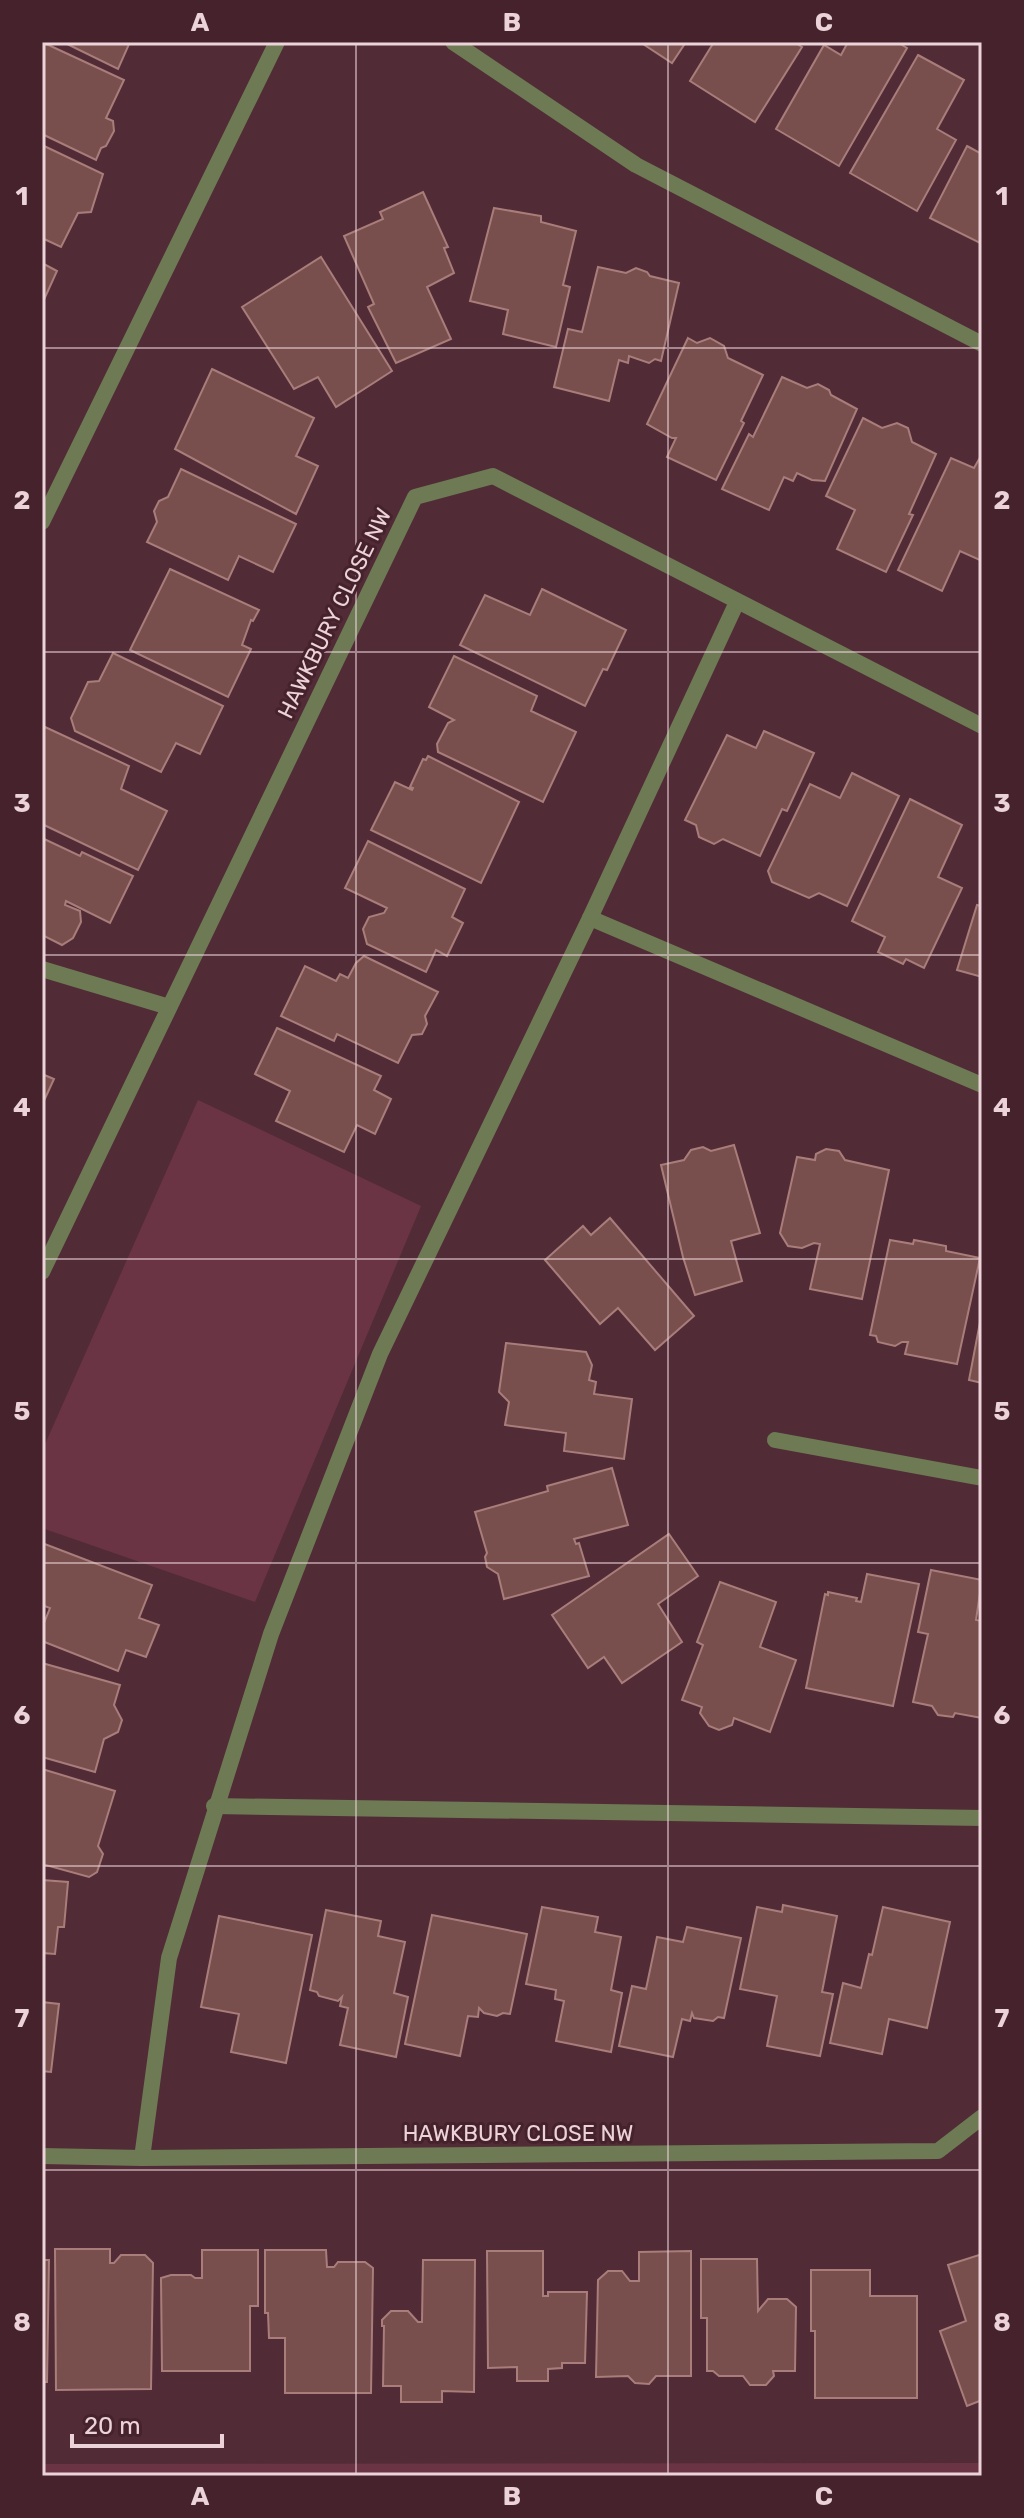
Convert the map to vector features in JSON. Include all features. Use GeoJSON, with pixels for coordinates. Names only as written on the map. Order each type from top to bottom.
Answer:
{"type":"FeatureCollection","features":[{"type":"Feature","properties":{"kind":"street"},"geometry":{"type":"LineString","coordinates":[[42,522],[277,42]]}},
{"type":"Feature","properties":{"kind":"street"},"geometry":{"type":"LineString","coordinates":[[453,42],[636,165],[982,344]]}},
{"type":"Feature","properties":{"kind":"street","name":"HAWKBURY CLOSE NW"},"geometry":{"type":"LineString","coordinates":[[42,1272],[415,497],[493,476],[982,726]]}},
{"type":"Feature","properties":{"kind":"street"},"geometry":{"type":"LineString","coordinates":[[142,2158],[169,1958],[214,1806],[271,1634],[380,1354],[590,918],[737,602]]}},
{"type":"Feature","properties":{"kind":"street"},"geometry":{"type":"LineString","coordinates":[[590,918],[982,1085]]}},
{"type":"Feature","properties":{"kind":"street"},"geometry":{"type":"LineString","coordinates":[[42,969],[169,1007]]}},
{"type":"Feature","properties":{"kind":"street"},"geometry":{"type":"LineString","coordinates":[[775,1440],[982,1478]]}},
{"type":"Feature","properties":{"kind":"street"},"geometry":{"type":"LineString","coordinates":[[214,1806],[982,1818]]}},
{"type":"Feature","properties":{"kind":"street","name":"HAWKBURY CLOSE NW"},"geometry":{"type":"LineString","coordinates":[[42,2156],[142,2158],[938,2151],[982,2117]]}},
{"type":"Feature","properties":{"kind":"shaded area"},"geometry":{"type":"Polygon","coordinates":[[[198,1100],[421,1206],[255,1602],[42,1528],[42,1451],[198,1100]]]}},
{"type":"Feature","properties":{"kind":"shaded area"},"geometry":{"type":"Polygon","coordinates":[[[982,2463],[982,2476],[42,2476],[42,2464],[982,2463]]]}},
{"type":"Feature","properties":{"kind":"building"},"geometry":{"type":"Polygon","coordinates":[[[42,42],[124,80],[106,118],[113,121],[114,131],[96,160],[42,134],[42,42]]]}},
{"type":"Feature","properties":{"kind":"building"},"geometry":{"type":"Polygon","coordinates":[[[63,42],[130,42],[118,69],[63,42]]]}},
{"type":"Feature","properties":{"kind":"building"},"geometry":{"type":"Polygon","coordinates":[[[640,42],[686,42],[672,63],[640,42]]]}},
{"type":"Feature","properties":{"kind":"building"},"geometry":{"type":"Polygon","coordinates":[[[714,42],[794,42],[802,47],[755,122],[690,81],[714,42]]]}},
{"type":"Feature","properties":{"kind":"building"},"geometry":{"type":"Polygon","coordinates":[[[848,42],[897,42],[907,48],[839,166],[776,129],[824,45],[841,55],[848,42]]]}},
{"type":"Feature","properties":{"kind":"building"},"geometry":{"type":"Polygon","coordinates":[[[918,55],[964,80],[937,129],[956,140],[917,211],[850,173],[918,55]]]}},
{"type":"Feature","properties":{"kind":"building"},"geometry":{"type":"Polygon","coordinates":[[[42,145],[103,174],[91,212],[78,213],[61,247],[42,238],[42,145]]]}},
{"type":"Feature","properties":{"kind":"building"},"geometry":{"type":"Polygon","coordinates":[[[967,146],[982,154],[982,244],[930,218],[967,146]]]}},
{"type":"Feature","properties":{"kind":"building"},"geometry":{"type":"Polygon","coordinates":[[[423,192],[448,247],[444,248],[454,273],[427,287],[451,339],[396,363],[368,307],[374,304],[344,236],[383,219],[380,212],[423,192]]]}},
{"type":"Feature","properties":{"kind":"building"},"geometry":{"type":"Polygon","coordinates":[[[494,208],[541,216],[541,222],[576,231],[563,285],[570,287],[556,347],[503,334],[508,310],[470,301],[494,208]]]}},
{"type":"Feature","properties":{"kind":"building"},"geometry":{"type":"Polygon","coordinates":[[[321,257],[392,371],[336,407],[318,377],[294,389],[242,307],[321,257]]]}},
{"type":"Feature","properties":{"kind":"building"},"geometry":{"type":"Polygon","coordinates":[[[42,263],[57,271],[42,304],[42,263]]]}},
{"type":"Feature","properties":{"kind":"building"},"geometry":{"type":"Polygon","coordinates":[[[598,267],[626,273],[636,268],[650,276],[679,283],[661,361],[655,359],[649,363],[629,356],[628,363],[619,360],[609,401],[554,387],[568,329],[582,332],[598,267]]]}},
{"type":"Feature","properties":{"kind":"building"},"geometry":{"type":"Polygon","coordinates":[[[688,338],[697,343],[710,338],[724,346],[728,358],[763,375],[716,480],[667,457],[676,438],[647,424],[688,338]]]}},
{"type":"Feature","properties":{"kind":"building"},"geometry":{"type":"Polygon","coordinates":[[[212,369],[314,418],[296,456],[318,466],[296,514],[175,449],[212,369]]]}},
{"type":"Feature","properties":{"kind":"building"},"geometry":{"type":"Polygon","coordinates":[[[782,377],[807,388],[818,384],[857,409],[825,481],[812,480],[797,473],[793,481],[784,477],[769,510],[722,489],[749,434],[753,437],[782,377]]]}},
{"type":"Feature","properties":{"kind":"building"},"geometry":{"type":"Polygon","coordinates":[[[863,418],[882,428],[897,423],[908,428],[912,442],[936,454],[909,514],[913,515],[886,572],[837,549],[855,510],[826,496],[863,418]]]}},
{"type":"Feature","properties":{"kind":"building"},"geometry":{"type":"Polygon","coordinates":[[[982,454],[982,561],[960,551],[942,591],[898,570],[951,458],[974,468],[982,454]]]}},
{"type":"Feature","properties":{"kind":"building"},"geometry":{"type":"Polygon","coordinates":[[[181,469],[296,524],[273,572],[239,556],[228,580],[147,542],[157,522],[154,511],[159,501],[168,497],[181,469]]]}},
{"type":"Feature","properties":{"kind":"building"},"geometry":{"type":"Polygon","coordinates":[[[170,569],[259,610],[251,620],[242,645],[251,649],[228,697],[130,650],[170,569]]]}},
{"type":"Feature","properties":{"kind":"building"},"geometry":{"type":"Polygon","coordinates":[[[542,589],[626,630],[585,706],[460,645],[485,595],[530,615],[542,589]]]}},
{"type":"Feature","properties":{"kind":"building"},"geometry":{"type":"Polygon","coordinates":[[[113,653],[223,706],[200,754],[176,743],[161,772],[75,731],[71,718],[88,682],[99,681],[113,653]]]}},
{"type":"Feature","properties":{"kind":"building"},"geometry":{"type":"Polygon","coordinates":[[[454,656],[537,696],[531,711],[576,732],[543,802],[438,752],[437,744],[448,723],[454,720],[429,707],[454,656]]]}},
{"type":"Feature","properties":{"kind":"building"},"geometry":{"type":"Polygon","coordinates":[[[45,727],[129,766],[121,789],[167,811],[138,870],[42,824],[42,733],[45,727]]]}},
{"type":"Feature","properties":{"kind":"building"},"geometry":{"type":"Polygon","coordinates":[[[764,731],[814,753],[787,811],[782,809],[760,856],[723,839],[714,844],[699,837],[696,825],[685,820],[727,735],[756,748],[764,731]]]}},
{"type":"Feature","properties":{"kind":"building"},"geometry":{"type":"Polygon","coordinates":[[[428,756],[519,802],[481,883],[371,830],[395,782],[412,790],[410,787],[423,759],[426,760],[428,756]]]}},
{"type":"Feature","properties":{"kind":"building"},"geometry":{"type":"Polygon","coordinates":[[[852,773],[899,796],[847,906],[819,893],[809,898],[772,882],[768,871],[810,784],[840,798],[852,773]]]}},
{"type":"Feature","properties":{"kind":"building"},"geometry":{"type":"Polygon","coordinates":[[[910,799],[962,825],[938,877],[962,888],[924,968],[906,959],[903,964],[878,952],[885,937],[852,921],[910,799]]]}},
{"type":"Feature","properties":{"kind":"building"},"geometry":{"type":"Polygon","coordinates":[[[42,838],[80,856],[82,852],[133,876],[110,923],[66,901],[65,905],[80,911],[81,922],[73,938],[62,945],[42,935],[42,838]]]}},
{"type":"Feature","properties":{"kind":"building"},"geometry":{"type":"Polygon","coordinates":[[[368,841],[465,889],[452,917],[463,923],[447,956],[436,950],[426,972],[367,944],[363,929],[369,917],[384,913],[387,908],[345,888],[368,841]]]}},
{"type":"Feature","properties":{"kind":"building"},"geometry":{"type":"Polygon","coordinates":[[[977,905],[982,906],[982,977],[957,970],[977,905]]]}},
{"type":"Feature","properties":{"kind":"building"},"geometry":{"type":"Polygon","coordinates":[[[364,956],[438,992],[425,1016],[427,1024],[422,1034],[412,1035],[398,1063],[337,1034],[334,1041],[281,1016],[305,966],[336,981],[340,974],[348,978],[364,956]]]}},
{"type":"Feature","properties":{"kind":"building"},"geometry":{"type":"Polygon","coordinates":[[[277,1028],[381,1076],[374,1090],[391,1099],[375,1134],[357,1125],[344,1152],[276,1121],[290,1091],[255,1074],[277,1028]]]}},
{"type":"Feature","properties":{"kind":"building"},"geometry":{"type":"Polygon","coordinates":[[[42,1074],[54,1079],[42,1105],[42,1074]]]}},
{"type":"Feature","properties":{"kind":"building"},"geometry":{"type":"Polygon","coordinates":[[[734,1145],[760,1233],[731,1241],[742,1281],[695,1295],[661,1165],[684,1160],[691,1150],[703,1147],[711,1151],[734,1145]]]}},
{"type":"Feature","properties":{"kind":"building"},"geometry":{"type":"Polygon","coordinates":[[[826,1149],[839,1151],[845,1160],[889,1170],[862,1299],[810,1289],[820,1244],[802,1248],[788,1246],[780,1233],[797,1157],[815,1160],[816,1154],[826,1149]]]}},
{"type":"Feature","properties":{"kind":"building"},"geometry":{"type":"Polygon","coordinates":[[[610,1218],[694,1316],[655,1350],[618,1308],[600,1324],[545,1260],[583,1226],[591,1235],[610,1218]]]}},
{"type":"Feature","properties":{"kind":"building"},"geometry":{"type":"Polygon","coordinates":[[[890,1240],[913,1244],[914,1240],[946,1246],[946,1251],[980,1258],[957,1364],[905,1354],[908,1342],[895,1346],[878,1342],[876,1336],[870,1335],[890,1240]]]}},
{"type":"Feature","properties":{"kind":"building"},"geometry":{"type":"Polygon","coordinates":[[[982,1317],[982,1383],[969,1380],[982,1317]]]}},
{"type":"Feature","properties":{"kind":"building"},"geometry":{"type":"Polygon","coordinates":[[[506,1343],[586,1352],[592,1365],[589,1380],[596,1382],[594,1394],[632,1399],[624,1459],[564,1451],[566,1433],[505,1425],[509,1402],[499,1392],[506,1343]]]}},
{"type":"Feature","properties":{"kind":"building"},"geometry":{"type":"Polygon","coordinates":[[[612,1468],[628,1525],[574,1539],[576,1544],[579,1543],[589,1576],[504,1599],[498,1574],[487,1567],[487,1553],[475,1512],[548,1491],[547,1486],[612,1468]]]}},
{"type":"Feature","properties":{"kind":"building"},"geometry":{"type":"Polygon","coordinates":[[[669,1534],[698,1576],[658,1604],[682,1642],[622,1683],[604,1657],[588,1668],[552,1615],[669,1534]]]}},
{"type":"Feature","properties":{"kind":"building"},"geometry":{"type":"Polygon","coordinates":[[[42,1543],[152,1585],[139,1618],[159,1625],[146,1657],[126,1650],[118,1671],[42,1641],[42,1628],[50,1608],[42,1605],[42,1543]]]}},
{"type":"Feature","properties":{"kind":"building"},"geometry":{"type":"Polygon","coordinates":[[[931,1570],[982,1580],[976,1620],[982,1621],[982,1718],[955,1713],[953,1717],[938,1715],[932,1706],[913,1702],[928,1634],[918,1632],[931,1570]]]}},
{"type":"Feature","properties":{"kind":"building"},"geometry":{"type":"Polygon","coordinates":[[[867,1574],[919,1584],[893,1706],[806,1688],[825,1594],[857,1598],[856,1601],[861,1602],[867,1574]]]}},
{"type":"Feature","properties":{"kind":"building"},"geometry":{"type":"Polygon","coordinates":[[[720,1582],[776,1602],[760,1647],[796,1660],[770,1732],[734,1718],[732,1725],[719,1730],[709,1726],[700,1713],[702,1707],[682,1700],[703,1645],[697,1642],[720,1582]]]}},
{"type":"Feature","properties":{"kind":"building"},"geometry":{"type":"Polygon","coordinates":[[[42,1663],[120,1685],[114,1705],[122,1720],[118,1732],[104,1739],[95,1772],[42,1757],[42,1663]]]}},
{"type":"Feature","properties":{"kind":"building"},"geometry":{"type":"Polygon","coordinates":[[[42,1769],[115,1791],[98,1846],[103,1854],[97,1872],[89,1877],[42,1864],[42,1769]]]}},
{"type":"Feature","properties":{"kind":"building"},"geometry":{"type":"Polygon","coordinates":[[[42,1880],[68,1882],[64,1927],[58,1927],[55,1954],[42,1953],[42,1880]]]}},
{"type":"Feature","properties":{"kind":"building"},"geometry":{"type":"Polygon","coordinates":[[[783,1905],[837,1916],[822,1992],[833,1994],[820,2056],[767,2046],[777,1996],[740,1989],[757,1907],[782,1912],[783,1905]]]}},
{"type":"Feature","properties":{"kind":"building"},"geometry":{"type":"Polygon","coordinates":[[[542,1907],[598,1917],[595,1932],[621,1937],[611,1990],[622,1993],[611,2052],[556,2041],[564,2001],[555,1999],[556,1990],[526,1984],[542,1907]]]}},
{"type":"Feature","properties":{"kind":"building"},"geometry":{"type":"Polygon","coordinates":[[[883,1907],[950,1922],[927,2028],[889,2019],[882,2054],[830,2043],[843,1983],[861,1988],[883,1907]]]}},
{"type":"Feature","properties":{"kind":"building"},"geometry":{"type":"Polygon","coordinates":[[[326,1910],[381,1921],[378,1936],[405,1942],[394,1993],[408,1997],[396,2057],[340,2045],[348,2008],[340,2006],[342,1997],[338,2001],[310,1990],[326,1910]]]}},
{"type":"Feature","properties":{"kind":"building"},"geometry":{"type":"Polygon","coordinates":[[[432,1915],[527,1934],[510,2014],[497,2016],[484,2013],[479,2008],[478,2017],[468,2016],[460,2056],[405,2044],[432,1915]]]}},
{"type":"Feature","properties":{"kind":"building"},"geometry":{"type":"Polygon","coordinates":[[[219,1916],[312,1935],[286,2063],[231,2052],[239,2014],[201,2007],[219,1916]]]}},
{"type":"Feature","properties":{"kind":"building"},"geometry":{"type":"Polygon","coordinates":[[[687,1927],[741,1938],[724,2018],[718,2017],[713,2021],[694,2018],[692,2013],[690,2021],[682,2019],[673,2057],[619,2046],[632,1986],[646,1989],[657,1937],[683,1942],[687,1927]]]}},
{"type":"Feature","properties":{"kind":"building"},"geometry":{"type":"Polygon","coordinates":[[[42,2002],[59,2004],[51,2072],[42,2071],[42,2002]]]}},
{"type":"Feature","properties":{"kind":"building"},"geometry":{"type":"Polygon","coordinates":[[[55,2249],[110,2249],[110,2263],[121,2255],[145,2255],[153,2263],[151,2389],[56,2390],[55,2249]]]}},
{"type":"Feature","properties":{"kind":"building"},"geometry":{"type":"Polygon","coordinates":[[[202,2250],[258,2250],[258,2306],[250,2306],[250,2371],[162,2371],[161,2278],[191,2275],[202,2278],[202,2250]]]}},
{"type":"Feature","properties":{"kind":"building"},"geometry":{"type":"Polygon","coordinates":[[[265,2250],[326,2250],[327,2267],[334,2267],[338,2262],[365,2262],[373,2268],[371,2393],[285,2393],[285,2338],[269,2338],[268,2313],[265,2313],[265,2250]]]}},
{"type":"Feature","properties":{"kind":"building"},"geometry":{"type":"Polygon","coordinates":[[[487,2251],[543,2251],[543,2296],[548,2296],[548,2292],[587,2292],[585,2363],[562,2363],[562,2368],[548,2369],[548,2381],[517,2381],[517,2367],[488,2368],[487,2251]]]}},
{"type":"Feature","properties":{"kind":"building"},"geometry":{"type":"Polygon","coordinates":[[[691,2251],[691,2376],[656,2376],[649,2384],[635,2383],[628,2376],[596,2377],[598,2280],[608,2271],[622,2271],[630,2281],[639,2281],[639,2252],[691,2251]]]}},
{"type":"Feature","properties":{"kind":"building"},"geometry":{"type":"Polygon","coordinates":[[[982,2254],[982,2400],[967,2406],[940,2331],[966,2321],[948,2265],[982,2254]]]}},
{"type":"Feature","properties":{"kind":"building"},"geometry":{"type":"Polygon","coordinates":[[[701,2259],[757,2259],[758,2311],[768,2299],[787,2299],[796,2307],[795,2371],[773,2371],[774,2376],[766,2385],[750,2385],[743,2376],[719,2376],[707,2371],[707,2318],[701,2318],[701,2259]]]}},
{"type":"Feature","properties":{"kind":"building"},"geometry":{"type":"Polygon","coordinates":[[[42,2260],[49,2260],[47,2382],[42,2382],[42,2260]]]}},
{"type":"Feature","properties":{"kind":"building"},"geometry":{"type":"Polygon","coordinates":[[[423,2260],[475,2260],[474,2392],[442,2391],[442,2402],[401,2402],[401,2386],[383,2386],[382,2320],[391,2311],[408,2311],[418,2322],[422,2322],[423,2260]]]}},
{"type":"Feature","properties":{"kind":"building"},"geometry":{"type":"Polygon","coordinates":[[[811,2270],[870,2270],[870,2296],[917,2296],[917,2398],[815,2398],[811,2270]]]}}]}
